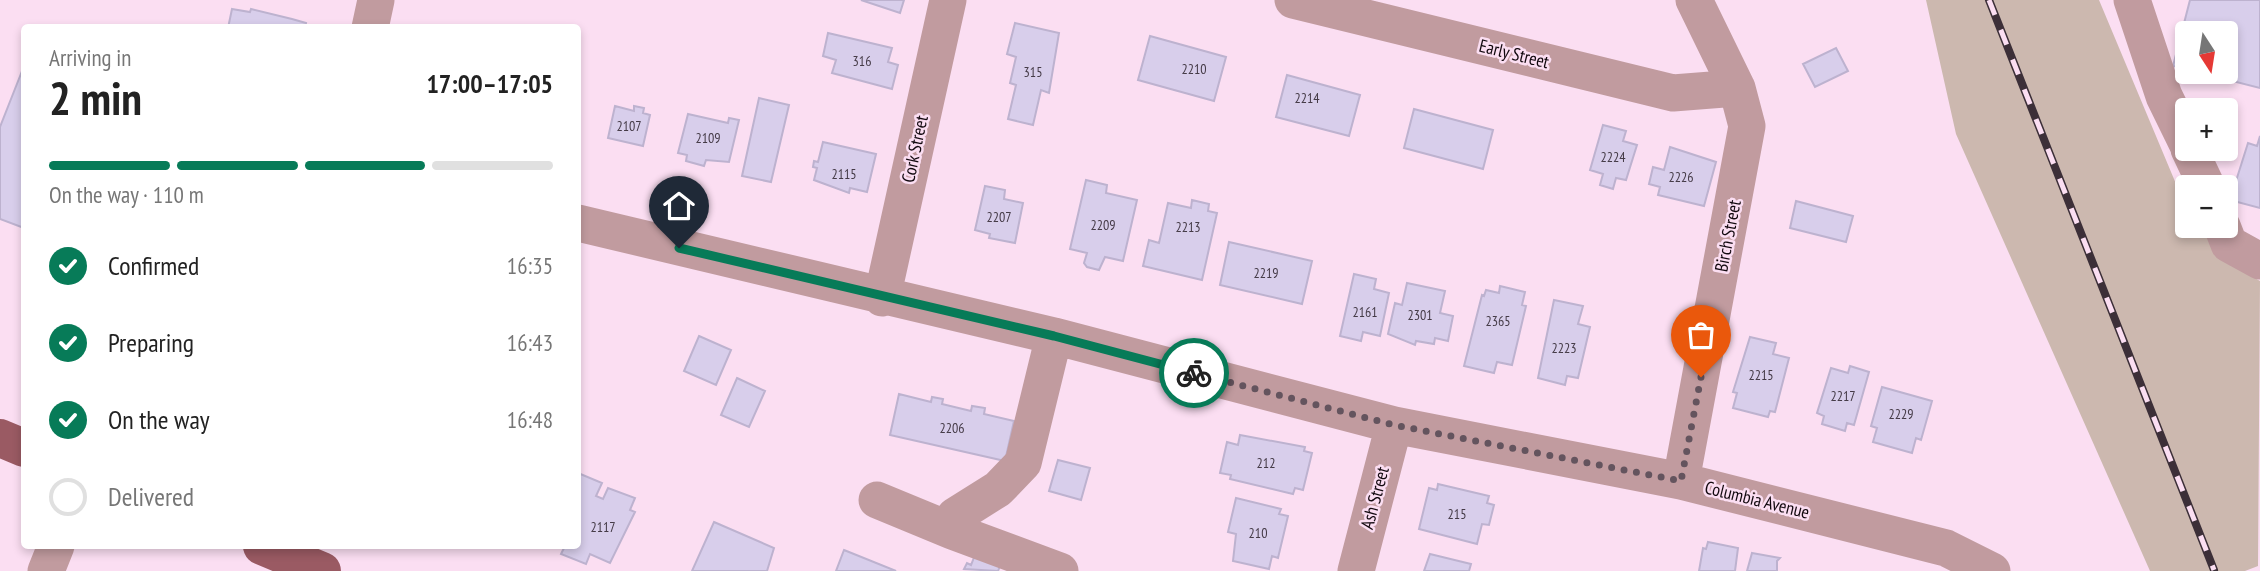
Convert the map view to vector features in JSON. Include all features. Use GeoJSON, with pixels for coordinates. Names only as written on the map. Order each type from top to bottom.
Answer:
{"type":"FeatureCollection","features":[{"type":"Feature","properties":{"kind":"main road"},"geometry":{"type":"LineString","coordinates":[[0,438],[21,447]]}},
{"type":"Feature","properties":{"kind":"main road"},"geometry":{"type":"LineString","coordinates":[[269,549],[322,571]]}},
{"type":"Feature","properties":{"kind":"street"},"geometry":{"type":"LineString","coordinates":[[371,24],[376,0]]}},
{"type":"Feature","properties":{"kind":"street","name":"Cork Street"},"geometry":{"type":"LineString","coordinates":[[882,298],[948,0]]}},
{"type":"Feature","properties":{"kind":"street","name":"Early Street"},"geometry":{"type":"LineString","coordinates":[[1293,0],[1673,93],[1737,88]]}},
{"type":"Feature","properties":{"kind":"street","name":"Birch Street"},"geometry":{"type":"LineString","coordinates":[[1681,481],[1747,126],[1737,88],[1693,0]]}},
{"type":"Feature","properties":{"kind":"street"},"geometry":{"type":"LineString","coordinates":[[2132,0],[2164,96],[2175,119]]}},
{"type":"Feature","properties":{"kind":"street","name":"Columbia Avenue"},"geometry":{"type":"LineString","coordinates":[[581,224],[882,298],[1054,336],[1394,425],[1681,481],[1946,548],[1992,571]]}},
{"type":"Feature","properties":{"kind":"street"},"geometry":{"type":"LineString","coordinates":[[2227,238],[2229,244],[2260,261]]}},
{"type":"Feature","properties":{"kind":"street"},"geometry":{"type":"LineString","coordinates":[[952,531],[955,516],[998,489],[1023,463],[1054,336]]}},
{"type":"Feature","properties":{"kind":"street","name":"Ash Street"},"geometry":{"type":"LineString","coordinates":[[1356,571],[1394,425]]}},
{"type":"Feature","properties":{"kind":"street"},"geometry":{"type":"LineString","coordinates":[[877,500],[1060,571]]}},
{"type":"Feature","properties":{"kind":"street"},"geometry":{"type":"LineString","coordinates":[[46,571],[55,549]]}},
{"type":"Feature","properties":{"kind":"shaded area"},"geometry":{"type":"Polygon","coordinates":[[[1926,0],[2099,0],[2175,181],[2175,238],[2218,238],[2246,273],[2260,281],[2258,566],[2245,571],[2150,571],[1956,134],[1926,0]]]}},
{"type":"Feature","properties":{"kind":"building"},"geometry":{"type":"Polygon","coordinates":[[[861,0],[904,0],[900,13],[861,0]]]}},
{"type":"Feature","properties":{"kind":"building"},"geometry":{"type":"Polygon","coordinates":[[[2190,0],[2260,0],[2260,88],[2238,82],[2238,21],[2185,21],[2190,0]]]}},
{"type":"Feature","properties":{"kind":"building"},"geometry":{"type":"Polygon","coordinates":[[[232,9],[250,12],[251,9],[306,23],[306,24],[229,24],[232,9]]]}},
{"type":"Feature","properties":{"kind":"building"},"geometry":{"type":"Polygon","coordinates":[[[1015,23],[1059,33],[1049,93],[1041,90],[1033,125],[1008,119],[1016,85],[1010,83],[1016,57],[1007,54],[1015,23]]]}},
{"type":"Feature","properties":{"kind":"building"},"geometry":{"type":"Polygon","coordinates":[[[828,33],[892,48],[888,62],[898,65],[892,89],[832,73],[836,60],[823,56],[828,33]]]}},
{"type":"Feature","properties":{"kind":"building"},"geometry":{"type":"Polygon","coordinates":[[[1150,36],[1226,57],[1214,101],[1138,80],[1150,36]]]}},
{"type":"Feature","properties":{"kind":"building"},"geometry":{"type":"Polygon","coordinates":[[[1836,48],[1848,71],[1815,87],[1803,64],[1836,48]]]}},
{"type":"Feature","properties":{"kind":"building"},"geometry":{"type":"Polygon","coordinates":[[[21,74],[21,227],[0,219],[0,127],[21,74]]]}},
{"type":"Feature","properties":{"kind":"building"},"geometry":{"type":"Polygon","coordinates":[[[1287,75],[1360,95],[1349,136],[1276,117],[1287,75]]]}},
{"type":"Feature","properties":{"kind":"building"},"geometry":{"type":"Polygon","coordinates":[[[759,98],[789,105],[771,182],[742,176],[759,98]]]}},
{"type":"Feature","properties":{"kind":"building"},"geometry":{"type":"Polygon","coordinates":[[[615,106],[634,111],[634,106],[644,108],[643,113],[650,115],[643,146],[608,138],[615,106]]]}},
{"type":"Feature","properties":{"kind":"building"},"geometry":{"type":"Polygon","coordinates":[[[1414,109],[1493,130],[1483,169],[1404,148],[1414,109]]]}},
{"type":"Feature","properties":{"kind":"building"},"geometry":{"type":"Polygon","coordinates":[[[688,114],[728,123],[729,118],[739,120],[729,162],[706,160],[704,166],[686,161],[687,155],[678,153],[688,114]]]}},
{"type":"Feature","properties":{"kind":"building"},"geometry":{"type":"Polygon","coordinates":[[[1603,125],[1626,131],[1623,141],[1637,145],[1626,180],[1616,178],[1613,189],[1600,185],[1603,174],[1590,170],[1603,125]]]}},
{"type":"Feature","properties":{"kind":"building"},"geometry":{"type":"Polygon","coordinates":[[[2260,136],[2260,208],[2238,202],[2238,175],[2248,143],[2257,146],[2260,136]]]}},
{"type":"Feature","properties":{"kind":"building"},"geometry":{"type":"Polygon","coordinates":[[[823,142],[876,154],[867,192],[850,188],[849,193],[814,180],[817,168],[813,167],[814,161],[818,162],[823,142]]]}},
{"type":"Feature","properties":{"kind":"building"},"geometry":{"type":"Polygon","coordinates":[[[1670,147],[1716,162],[1704,206],[1658,195],[1660,187],[1649,184],[1653,167],[1664,170],[1670,147]]]}},
{"type":"Feature","properties":{"kind":"building"},"geometry":{"type":"Polygon","coordinates":[[[1086,180],[1107,185],[1106,193],[1137,200],[1123,261],[1105,257],[1099,270],[1087,267],[1084,263],[1087,253],[1070,249],[1086,180]]]}},
{"type":"Feature","properties":{"kind":"building"},"geometry":{"type":"Polygon","coordinates":[[[985,186],[1005,190],[1004,199],[1023,203],[1015,243],[989,238],[990,234],[975,230],[985,186]]]}},
{"type":"Feature","properties":{"kind":"building"},"geometry":{"type":"Polygon","coordinates":[[[1192,200],[1209,204],[1208,211],[1217,213],[1202,280],[1143,266],[1149,240],[1159,243],[1168,203],[1191,208],[1192,200]]]}},
{"type":"Feature","properties":{"kind":"building"},"geometry":{"type":"Polygon","coordinates":[[[1796,201],[1853,216],[1846,242],[1790,228],[1796,201]]]}},
{"type":"Feature","properties":{"kind":"building"},"geometry":{"type":"Polygon","coordinates":[[[1229,242],[1312,261],[1302,304],[1220,285],[1229,242]]]}},
{"type":"Feature","properties":{"kind":"building"},"geometry":{"type":"Polygon","coordinates":[[[1354,274],[1376,279],[1374,289],[1389,293],[1380,336],[1363,332],[1361,341],[1340,336],[1354,274]]]}},
{"type":"Feature","properties":{"kind":"building"},"geometry":{"type":"Polygon","coordinates":[[[1407,283],[1445,291],[1440,313],[1453,316],[1448,341],[1435,338],[1434,344],[1416,341],[1415,345],[1388,334],[1395,303],[1402,305],[1407,283]]]}},
{"type":"Feature","properties":{"kind":"building"},"geometry":{"type":"Polygon","coordinates":[[[1500,286],[1525,292],[1522,305],[1526,306],[1512,365],[1497,362],[1494,373],[1464,366],[1482,295],[1484,296],[1486,290],[1499,293],[1500,286]]]}},
{"type":"Feature","properties":{"kind":"building"},"geometry":{"type":"Polygon","coordinates":[[[1554,300],[1583,306],[1578,324],[1590,327],[1578,378],[1567,376],[1565,385],[1538,378],[1554,300]]]}},
{"type":"Feature","properties":{"kind":"building"},"geometry":{"type":"Polygon","coordinates":[[[699,336],[731,350],[716,385],[684,371],[699,336]]]}},
{"type":"Feature","properties":{"kind":"building"},"geometry":{"type":"Polygon","coordinates":[[[1750,337],[1776,343],[1773,354],[1789,358],[1775,412],[1770,411],[1768,417],[1733,408],[1737,393],[1733,392],[1750,337]]]}},
{"type":"Feature","properties":{"kind":"building"},"geometry":{"type":"Polygon","coordinates":[[[1850,366],[1869,372],[1854,425],[1847,423],[1845,431],[1822,424],[1824,416],[1817,413],[1831,368],[1848,373],[1850,366]]]}},
{"type":"Feature","properties":{"kind":"building"},"geometry":{"type":"Polygon","coordinates":[[[737,378],[765,391],[749,427],[721,415],[737,378]]]}},
{"type":"Feature","properties":{"kind":"building"},"geometry":{"type":"Polygon","coordinates":[[[1882,387],[1932,401],[1921,440],[1916,438],[1912,453],[1873,442],[1877,428],[1871,426],[1882,387]]]}},
{"type":"Feature","properties":{"kind":"building"},"geometry":{"type":"Polygon","coordinates":[[[899,394],[931,402],[932,397],[943,399],[942,404],[971,411],[972,406],[985,408],[984,414],[1014,421],[1005,461],[890,435],[899,394]]]}},
{"type":"Feature","properties":{"kind":"building"},"geometry":{"type":"Polygon","coordinates":[[[1240,435],[1305,447],[1304,451],[1312,453],[1303,490],[1295,488],[1293,494],[1230,479],[1231,475],[1220,473],[1227,442],[1238,445],[1240,435]]]}},
{"type":"Feature","properties":{"kind":"building"},"geometry":{"type":"Polygon","coordinates":[[[1058,460],[1090,468],[1081,500],[1049,491],[1058,460]]]}},
{"type":"Feature","properties":{"kind":"building"},"geometry":{"type":"Polygon","coordinates":[[[581,474],[602,483],[596,496],[603,499],[608,488],[635,498],[630,510],[635,512],[610,563],[590,554],[586,564],[561,554],[564,549],[581,549],[581,474]]]}},
{"type":"Feature","properties":{"kind":"building"},"geometry":{"type":"Polygon","coordinates":[[[1438,484],[1489,496],[1487,503],[1494,505],[1489,525],[1482,524],[1477,544],[1419,529],[1429,488],[1437,490],[1438,484]]]}},
{"type":"Feature","properties":{"kind":"building"},"geometry":{"type":"Polygon","coordinates":[[[1236,498],[1281,509],[1279,514],[1288,516],[1278,558],[1272,556],[1269,569],[1233,561],[1236,534],[1228,532],[1236,498]]]}},
{"type":"Feature","properties":{"kind":"building"},"geometry":{"type":"Polygon","coordinates":[[[714,522],[774,548],[767,571],[692,571],[714,522]]]}},
{"type":"Feature","properties":{"kind":"building"},"geometry":{"type":"Polygon","coordinates":[[[1708,542],[1738,548],[1735,571],[1699,571],[1703,548],[1706,549],[1708,542]]]}},
{"type":"Feature","properties":{"kind":"building"},"geometry":{"type":"Polygon","coordinates":[[[844,550],[896,571],[836,571],[844,550]]]}},
{"type":"Feature","properties":{"kind":"building"},"geometry":{"type":"Polygon","coordinates":[[[977,550],[1002,561],[998,571],[964,569],[967,563],[971,565],[977,550]]]}},
{"type":"Feature","properties":{"kind":"building"},"geometry":{"type":"Polygon","coordinates":[[[1752,553],[1780,558],[1777,561],[1777,571],[1747,571],[1752,553]]]}},
{"type":"Feature","properties":{"kind":"building"},"geometry":{"type":"Polygon","coordinates":[[[1430,554],[1471,564],[1469,571],[1424,571],[1430,554]]]}},
{"type":"Feature","properties":{"kind":"railway"},"geometry":{"type":"LineString","coordinates":[[1989,0],[2214,570]]}},
{"type":"Feature","properties":{"kind":"way so far"},"geometry":{"type":"LineString","coordinates":[[1194,373],[1394,425],[1681,481],[1701,377]]}},
{"type":"Feature","properties":{"kind":"route"},"geometry":{"type":"LineString","coordinates":[[679,248],[882,298],[1054,336],[1194,373]]}}]}
